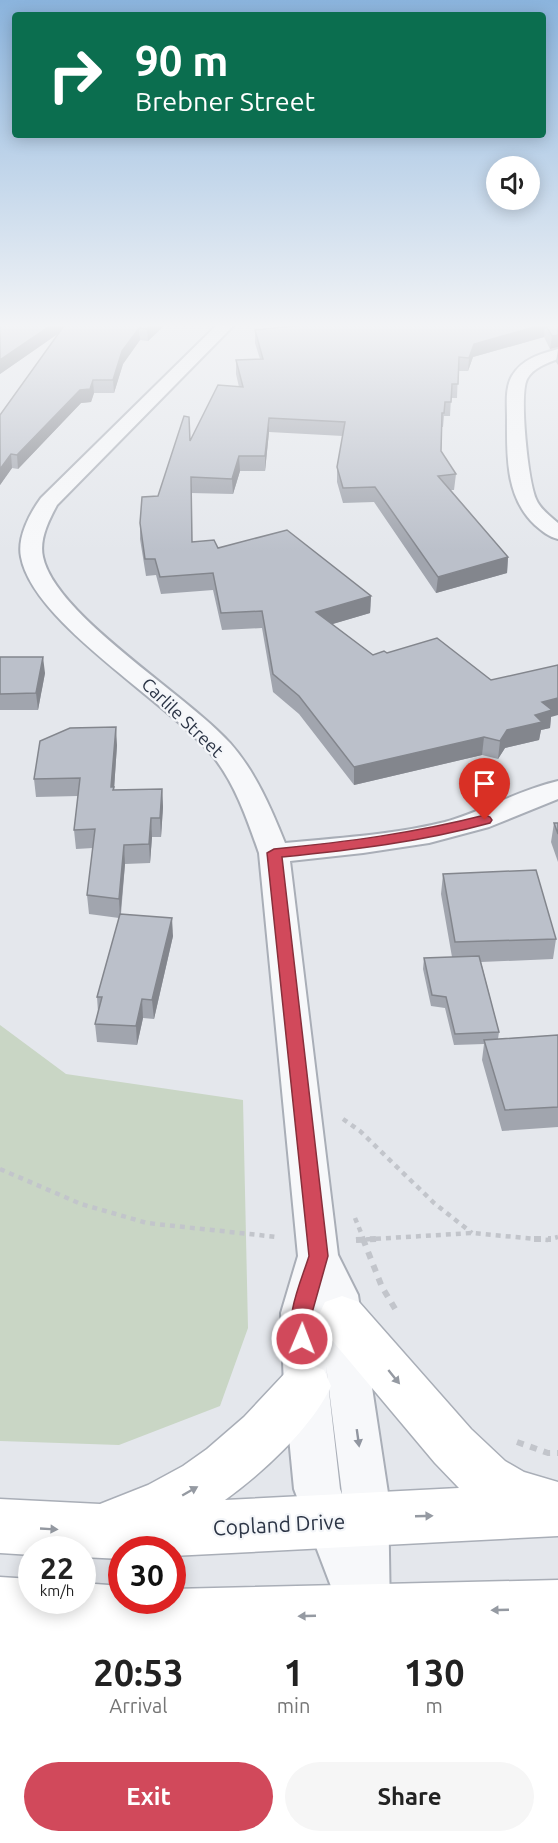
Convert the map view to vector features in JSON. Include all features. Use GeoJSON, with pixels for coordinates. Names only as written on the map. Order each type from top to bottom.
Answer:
{"type":"FeatureCollection","features":[{"type":"Feature","properties":{"kind":"main road"},"geometry":{"type":"LineString","coordinates":[[342,1317],[453,1446],[486,1479],[514,1496],[558,1508]]}},
{"type":"Feature","properties":{"kind":"main road"},"geometry":{"type":"LineString","coordinates":[[98,1532],[182,1496],[213,1478],[276,1421],[306,1386]]}},
{"type":"Feature","properties":{"kind":"main road","name":"Copland Drive"},"geometry":{"type":"LineString","coordinates":[[0,1526],[98,1532],[558,1508]]}},
{"type":"Feature","properties":{"kind":"main road"},"geometry":{"type":"LineString","coordinates":[[0,1605],[164,1618],[558,1608]]}},
{"type":"Feature","properties":{"kind":"street","name":"Carlile Street"},"geometry":{"type":"LineString","coordinates":[[151,399],[48,502],[34,529],[32,558],[44,588],[71,618],[178,707],[220,748],[252,797],[274,853],[318,1256],[338,1295],[365,1493],[347,1520]]}},
{"type":"Feature","properties":{"kind":"street"},"geometry":{"type":"LineString","coordinates":[[517,399],[520,483],[526,502],[544,522],[558,533]]}},
{"type":"Feature","properties":{"kind":"street"},"geometry":{"type":"LineString","coordinates":[[274,853],[368,844],[448,830],[485,820],[558,789]]}},
{"type":"Feature","properties":{"kind":"street","name":"Carlile Street"},"geometry":{"type":"LineString","coordinates":[[318,1256],[302,1313],[306,1386],[317,1490],[347,1520],[365,1614]]}},
{"type":"Feature","properties":{"kind":"path"},"geometry":{"type":"LineString","coordinates":[[337,1116],[360,1131],[434,1203],[472,1233]]}},
{"type":"Feature","properties":{"kind":"green space"},"geometry":{"type":"Polygon","coordinates":[[[0,1025],[66,1074],[243,1100],[248,1328],[220,1406],[119,1445],[0,1441],[0,1025]]]}},
{"type":"Feature","properties":{"kind":"building"},"geometry":{"type":"Polygon","coordinates":[[[11,399],[71,399],[17,455],[11,454],[0,469],[0,415],[11,399]]]}},
{"type":"Feature","properties":{"kind":"building"},"geometry":{"type":"Polygon","coordinates":[[[211,399],[451,399],[451,402],[445,402],[444,413],[442,413],[441,451],[456,474],[438,476],[508,557],[438,577],[375,487],[343,488],[337,467],[345,422],[269,418],[265,456],[239,456],[232,479],[191,477],[192,542],[214,540],[218,548],[287,530],[371,596],[316,612],[373,655],[437,638],[491,680],[558,665],[558,698],[542,702],[552,710],[535,715],[542,722],[507,730],[500,741],[484,737],[354,767],[299,696],[273,674],[262,611],[221,613],[213,573],[160,577],[155,559],[145,559],[140,523],[142,497],[158,496],[184,416],[189,417],[190,441],[211,399]]]}},
{"type":"Feature","properties":{"kind":"building"},"geometry":{"type":"Polygon","coordinates":[[[0,657],[43,657],[36,693],[0,694],[0,657]]]}},
{"type":"Feature","properties":{"kind":"building"},"geometry":{"type":"Polygon","coordinates":[[[116,727],[111,787],[114,787],[113,790],[162,789],[160,818],[151,818],[149,844],[124,845],[119,899],[87,895],[95,829],[74,830],[80,778],[34,779],[40,741],[70,728],[116,727]]]}},
{"type":"Feature","properties":{"kind":"building"},"geometry":{"type":"Polygon","coordinates":[[[536,870],[556,939],[455,942],[443,874],[536,870]]]}},
{"type":"Feature","properties":{"kind":"building"},"geometry":{"type":"Polygon","coordinates":[[[120,914],[172,918],[152,1000],[142,999],[136,1026],[95,1024],[102,997],[97,997],[120,914]]]}},
{"type":"Feature","properties":{"kind":"building"},"geometry":{"type":"Polygon","coordinates":[[[479,956],[499,1032],[455,1034],[446,997],[432,995],[424,958],[479,956]]]}},
{"type":"Feature","properties":{"kind":"building"},"geometry":{"type":"Polygon","coordinates":[[[558,1035],[558,1107],[505,1110],[484,1040],[558,1035]]]}},
{"type":"Feature","properties":{"kind":"route"},"geometry":{"type":"LineString","coordinates":[[302,1339],[302,1313],[318,1256],[274,853],[368,844],[448,830],[485,820]]}}]}
